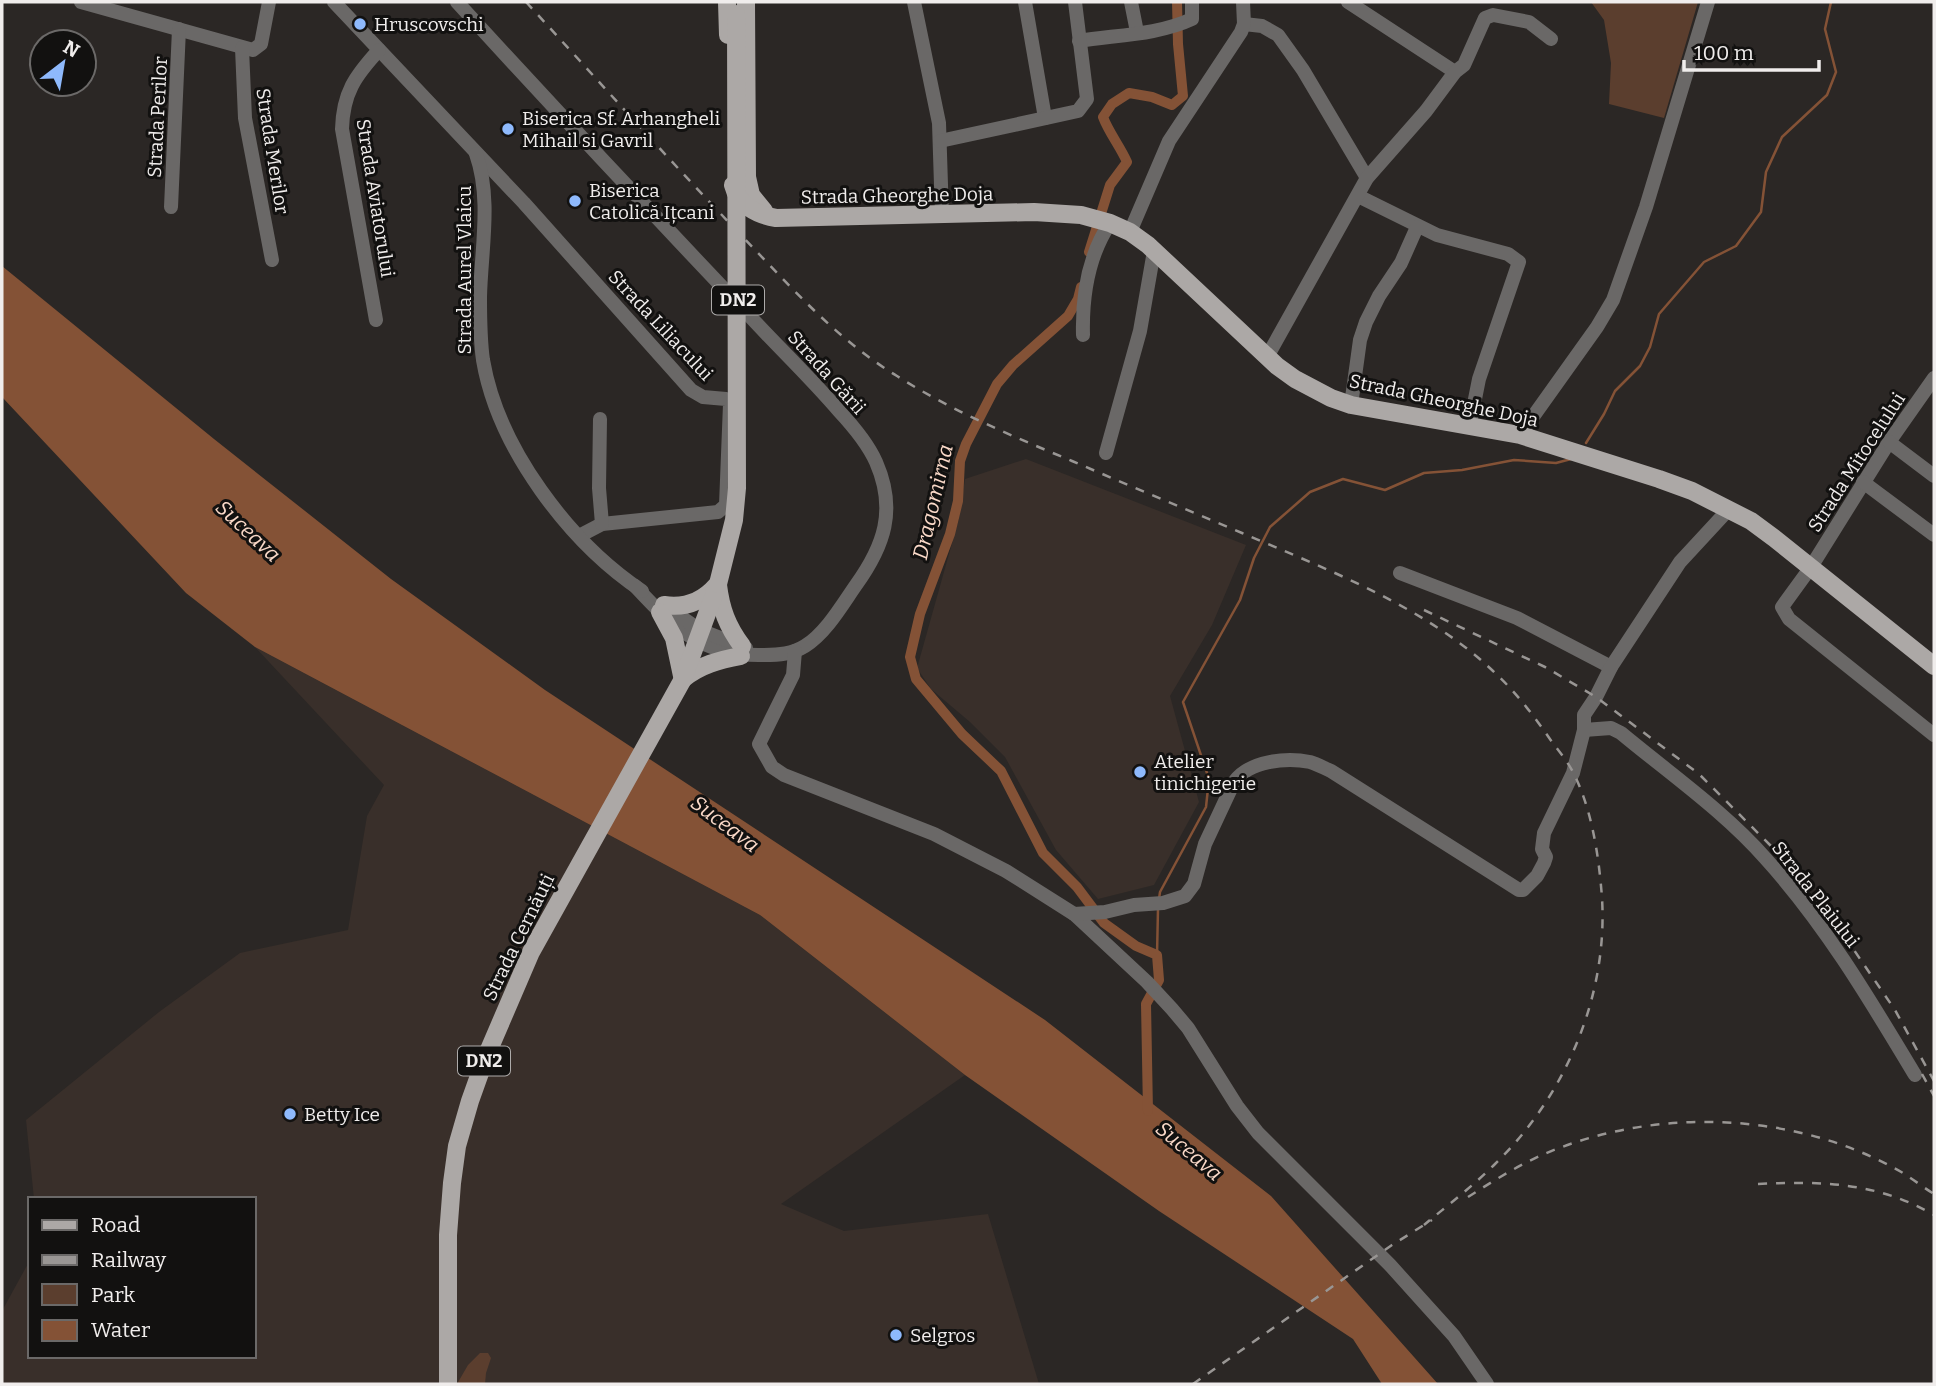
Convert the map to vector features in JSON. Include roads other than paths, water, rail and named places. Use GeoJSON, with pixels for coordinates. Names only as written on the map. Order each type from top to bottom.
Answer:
{"type":"FeatureCollection","features":[{"type":"Feature","properties":{"kind":"main road"},"geometry":{"type":"LineString","coordinates":[[727,2],[733,188],[740,200],[750,208],[775,218]]}},
{"type":"Feature","properties":{"kind":"main road","name":"DN2"},"geometry":{"type":"LineString","coordinates":[[683,679],[718,584],[734,520],[737,488],[736,2]]}},
{"type":"Feature","properties":{"kind":"main road"},"geometry":{"type":"LineString","coordinates":[[746,2],[748,188],[760,208],[775,218]]}},
{"type":"Feature","properties":{"kind":"main road","name":"Strada Gheorghe Doja"},"geometry":{"type":"LineString","coordinates":[[775,218],[1034,212],[1102,221],[1130,232],[1154,251],[1267,358],[1314,390],[1351,404],[1520,435],[1660,479],[1729,509],[1759,527],[1934,666]]}},
{"type":"Feature","properties":{"kind":"main road"},"geometry":{"type":"LineString","coordinates":[[718,584],[723,614],[742,651],[701,667],[683,679],[678,649],[662,608],[689,604],[709,594],[718,584]]}},
{"type":"Feature","properties":{"kind":"main road","name":"Strada Cernăuți"},"geometry":{"type":"LineString","coordinates":[[438,1384],[443,1272],[457,1146],[470,1101],[520,976],[558,900],[683,679]]}},
{"type":"Feature","properties":{"kind":"main road","name":"Strada Cernăuți"},"geometry":{"type":"LineString","coordinates":[[448,1235],[448,1384]]}},
{"type":"Feature","properties":{"kind":"street"},"geometry":{"type":"LineString","coordinates":[[81,2],[253,50],[261,44],[269,2]]}},
{"type":"Feature","properties":{"kind":"street","name":"Strada Aurel Vlaicu"},"geometry":{"type":"LineString","coordinates":[[334,2],[474,150],[485,193],[480,297],[484,361],[506,427],[525,467],[550,503],[579,536],[662,608],[671,623],[698,635]]}},
{"type":"Feature","properties":{"kind":"street","name":"Strada Gării"},"geometry":{"type":"LineString","coordinates":[[457,2],[638,198],[818,386],[848,421],[876,462],[887,509],[877,552],[828,623],[807,645],[795,651]]}},
{"type":"Feature","properties":{"kind":"street"},"geometry":{"type":"LineString","coordinates":[[914,2],[937,109],[942,216]]}},
{"type":"Feature","properties":{"kind":"street"},"geometry":{"type":"LineString","coordinates":[[1025,2],[1045,118]]}},
{"type":"Feature","properties":{"kind":"street"},"geometry":{"type":"LineString","coordinates":[[940,141],[1078,111],[1087,99],[1075,2]]}},
{"type":"Feature","properties":{"kind":"street"},"geometry":{"type":"LineString","coordinates":[[1131,2],[1137,32]]}},
{"type":"Feature","properties":{"kind":"street"},"geometry":{"type":"LineString","coordinates":[[1079,41],[1184,23],[1192,19],[1192,2]]}},
{"type":"Feature","properties":{"kind":"street"},"geometry":{"type":"LineString","coordinates":[[1130,232],[1169,141],[1237,40],[1244,24],[1243,2]]}},
{"type":"Feature","properties":{"kind":"street"},"geometry":{"type":"LineString","coordinates":[[1348,2],[1455,72]]}},
{"type":"Feature","properties":{"kind":"street"},"geometry":{"type":"LineString","coordinates":[[1520,435],[1597,327],[1613,300],[1646,207],[1708,2]]}},
{"type":"Feature","properties":{"kind":"street"},"geometry":{"type":"LineString","coordinates":[[1267,358],[1367,178],[1426,111],[1455,72],[1464,65],[1485,18],[1489,16],[1529,22],[1551,39]]}},
{"type":"Feature","properties":{"kind":"street"},"geometry":{"type":"LineString","coordinates":[[1244,24],[1262,26],[1278,35],[1303,70],[1367,178]]}},
{"type":"Feature","properties":{"kind":"street","name":"Strada Perilor"},"geometry":{"type":"LineString","coordinates":[[172,207],[180,29]]}},
{"type":"Feature","properties":{"kind":"street","name":"Strada Merilor"},"geometry":{"type":"LineString","coordinates":[[242,48],[245,118],[272,260]]}},
{"type":"Feature","properties":{"kind":"street","name":"Strada Aviatorului"},"geometry":{"type":"LineString","coordinates":[[376,320],[342,129],[345,99],[360,71],[379,50]]}},
{"type":"Feature","properties":{"kind":"street","name":"Strada Liliacului"},"geometry":{"type":"LineString","coordinates":[[474,150],[691,390],[703,397],[726,399],[730,404],[724,509],[718,512],[602,524],[579,536]]}},
{"type":"Feature","properties":{"kind":"street"},"geometry":{"type":"LineString","coordinates":[[1358,196],[1417,227],[1508,254],[1519,262],[1479,379],[1470,425]]}},
{"type":"Feature","properties":{"kind":"street"},"geometry":{"type":"LineString","coordinates":[[1083,335],[1083,295],[1102,221]]}},
{"type":"Feature","properties":{"kind":"street"},"geometry":{"type":"LineString","coordinates":[[1351,404],[1360,340],[1366,322],[1401,263],[1417,227]]}},
{"type":"Feature","properties":{"kind":"street"},"geometry":{"type":"LineString","coordinates":[[1106,453],[1140,331],[1154,251]]}},
{"type":"Feature","properties":{"kind":"street","name":"Strada Mitocelului"},"geometry":{"type":"LineString","coordinates":[[1934,379],[1889,442],[1811,567],[1783,603],[1785,615],[1934,735]]}},
{"type":"Feature","properties":{"kind":"street"},"geometry":{"type":"LineString","coordinates":[[600,419],[599,488],[602,524]]}},
{"type":"Feature","properties":{"kind":"street"},"geometry":{"type":"LineString","coordinates":[[1889,442],[1934,476]]}},
{"type":"Feature","properties":{"kind":"street"},"geometry":{"type":"LineString","coordinates":[[1863,482],[1934,535]]}},
{"type":"Feature","properties":{"kind":"street"},"geometry":{"type":"LineString","coordinates":[[1074,914],[1158,904],[1185,896],[1194,884],[1205,844],[1238,776],[1254,766],[1281,761],[1310,762],[1331,771],[1523,890],[1544,863],[1544,833],[1573,773],[1584,730],[1584,715],[1597,697],[1611,667],[1680,562],[1729,509]]}},
{"type":"Feature","properties":{"kind":"street"},"geometry":{"type":"LineString","coordinates":[[1400,573],[1517,618],[1611,667]]}},
{"type":"Feature","properties":{"kind":"street"},"geometry":{"type":"LineString","coordinates":[[698,635],[714,648],[763,655],[795,651],[793,675],[759,744],[772,767],[806,785],[934,834],[1006,872],[1074,914],[1147,982],[1188,1028],[1237,1106],[1258,1133],[1390,1265],[1454,1336],[1487,1384]]}},
{"type":"Feature","properties":{"kind":"street","name":"Strada Plaiului"},"geometry":{"type":"LineString","coordinates":[[1584,730],[1611,728],[1621,733],[1741,833],[1765,857],[1802,901],[1865,992],[1914,1075]]}},
{"type":"Feature","properties":{"kind":"water","name":"Suceava"},"geometry":{"type":"Polygon","coordinates":[[[2,266],[391,579],[545,690],[1045,1020],[1271,1196],[1438,1384],[1382,1384],[1353,1339],[1159,1211],[965,1075],[760,915],[255,647],[186,593],[2,397],[2,266]]]}},
{"type":"Feature","properties":{"kind":"waterway","name":"Dragomirna"},"geometry":{"type":"LineString","coordinates":[[1089,252],[1110,185],[1127,162],[1103,117],[1112,104],[1129,93],[1152,97],[1172,105],[1183,96],[1177,2]]}},
{"type":"Feature","properties":{"kind":"waterway"},"geometry":{"type":"LineString","coordinates":[[1586,443],[1615,391],[1640,366],[1650,347],[1659,314],[1704,262],[1736,246],[1761,212],[1766,172],[1782,137],[1827,95],[1836,72],[1825,29],[1831,2]]}},
{"type":"Feature","properties":{"kind":"waterway","name":"Dragomirna"},"geometry":{"type":"LineString","coordinates":[[1081,287],[1078,299],[1068,316],[1013,365],[997,384],[966,444],[960,461],[958,501],[950,534],[920,614],[910,657],[916,679],[962,734],[1001,771],[1043,853],[1077,887],[1104,923],[1136,946],[1157,955],[1159,980],[1146,1004],[1148,1111]]}},
{"type":"Feature","properties":{"kind":"waterway"},"geometry":{"type":"LineString","coordinates":[[1159,899],[1160,892],[1206,807],[1209,779],[1183,702],[1240,600],[1254,558],[1270,527],[1310,492],[1343,479],[1385,490],[1424,473],[1462,470],[1514,460],[1556,463],[1571,459]]}},
{"type":"Feature","properties":{"kind":"waterway"},"geometry":{"type":"LineString","coordinates":[[1157,955],[1158,909]]}},
{"type":"Feature","properties":{"kind":"railway"},"geometry":{"type":"LineString","coordinates":[[526,2],[795,292],[833,328],[875,361],[939,401],[983,422],[1307,561],[1406,609],[1466,648],[1493,671],[1517,696],[1566,760],[1580,786],[1590,817],[1602,898],[1598,972],[1589,1008],[1577,1043],[1561,1076],[1520,1137],[1469,1188],[1424,1225]]}},
{"type":"Feature","properties":{"kind":"railway"},"geometry":{"type":"LineString","coordinates":[[1424,610],[1545,667],[1596,697],[1699,774],[1788,863],[1843,934],[1895,1010],[1934,1081]]}},
{"type":"Feature","properties":{"kind":"railway"},"geometry":{"type":"LineString","coordinates":[[1922,1074],[1934,1096]]}},
{"type":"Feature","properties":{"kind":"railway"},"geometry":{"type":"LineString","coordinates":[[1468,1197],[1525,1163],[1562,1147],[1602,1134],[1687,1122],[1773,1127],[1815,1136],[1856,1150],[1894,1168],[1934,1194]]}},
{"type":"Feature","properties":{"kind":"railway"},"geometry":{"type":"LineString","coordinates":[[1758,1184],[1849,1186],[1891,1196],[1934,1215]]}},
{"type":"Feature","properties":{"kind":"railway"},"geometry":{"type":"LineString","coordinates":[[1193,1384],[1432,1220]]}},
{"type":"Feature","properties":{"kind":"place","name":"Hruscovschi"},"geometry":{"type":"Point","coordinates":[360,24]}},
{"type":"Feature","properties":{"kind":"place","name":"Biserica Sf. Arhangheli Mihail si Gavril"},"geometry":{"type":"Point","coordinates":[508,129]}},
{"type":"Feature","properties":{"kind":"place","name":"Biserica Catolică Ițcani"},"geometry":{"type":"Point","coordinates":[575,201]}},
{"type":"Feature","properties":{"kind":"place","name":"Atelier tinichigerie"},"geometry":{"type":"Point","coordinates":[1140,772]}},
{"type":"Feature","properties":{"kind":"place","name":"Betty Ice"},"geometry":{"type":"Point","coordinates":[290,1114]}},
{"type":"Feature","properties":{"kind":"place","name":"Selgros"},"geometry":{"type":"Point","coordinates":[896,1335]}}]}
